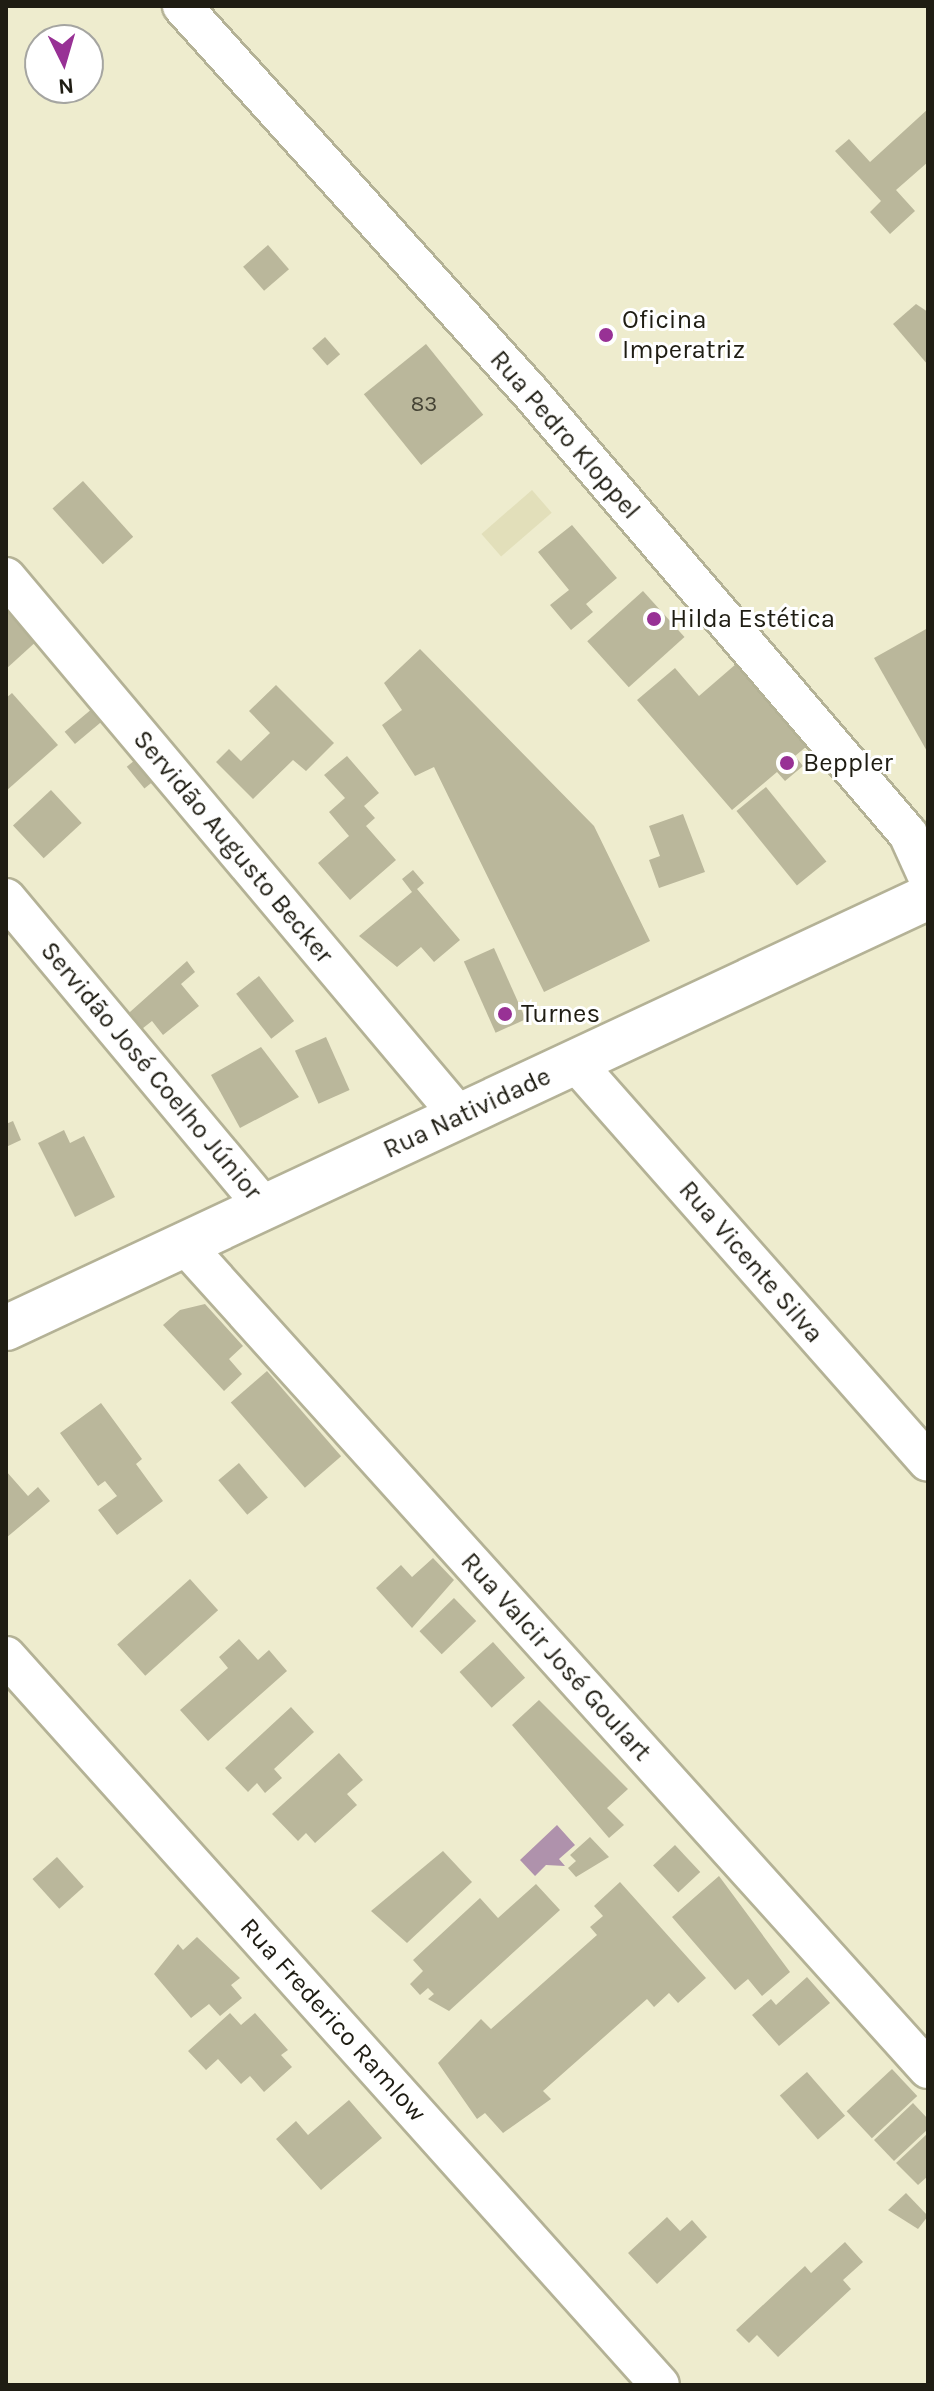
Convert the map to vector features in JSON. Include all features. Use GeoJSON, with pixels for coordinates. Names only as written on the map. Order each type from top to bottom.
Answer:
{"type":"FeatureCollection","features":[{"type":"Feature","properties":{"kind":"main road","name":"Rua Natividade"},"geometry":{"type":"LineString","coordinates":[[6,1328],[461,1118],[928,897]]}},
{"type":"Feature","properties":{"kind":"street","name":"Rua Pedro Kloppel"},"geometry":{"type":"LineString","coordinates":[[182,6],[551,416],[908,834],[928,878]]}},
{"type":"Feature","properties":{"kind":"street","name":"Servidão Augusto Becker"},"geometry":{"type":"LineString","coordinates":[[6,577],[461,1118]]}},
{"type":"Feature","properties":{"kind":"street","name":"Servidão José Coelho Júnior"},"geometry":{"type":"LineString","coordinates":[[6,898],[265,1208]]}},
{"type":"Feature","properties":{"kind":"street","name":"Rua Vicente Silva"},"geometry":{"type":"LineString","coordinates":[[575,1062],[928,1462]]}},
{"type":"Feature","properties":{"kind":"street","name":"Rua Valcir José Goulart"},"geometry":{"type":"LineString","coordinates":[[184,1244],[928,2069]]}},
{"type":"Feature","properties":{"kind":"street","name":"Rua Frederico Ramlow"},"geometry":{"type":"LineString","coordinates":[[6,1656],[660,2385]]}},
{"type":"Feature","properties":{"kind":"shaded area"},"geometry":{"type":"Polygon","coordinates":[[[532,490],[552,513],[501,557],[481,534],[532,490]]]}},
{"type":"Feature","properties":{"kind":"shaded area"},"geometry":{"type":"Polygon","coordinates":[[[557,1825],[575,1845],[559,1859],[565,1866],[546,1865],[535,1876],[520,1860],[557,1825]]]}},
{"type":"Feature","properties":{"kind":"building"},"geometry":{"type":"Polygon","coordinates":[[[928,109],[928,162],[896,190],[915,211],[890,234],[870,212],[881,201],[835,151],[849,139],[870,162],[928,109]]]}},
{"type":"Feature","properties":{"kind":"building"},"geometry":{"type":"Polygon","coordinates":[[[268,245],[289,269],[264,291],[243,267],[268,245]]]}},
{"type":"Feature","properties":{"kind":"building"},"geometry":{"type":"Polygon","coordinates":[[[916,304],[928,312],[928,365],[893,324],[916,304]]]}},
{"type":"Feature","properties":{"kind":"building"},"geometry":{"type":"Polygon","coordinates":[[[325,337],[340,354],[327,366],[312,348],[325,337]]]}},
{"type":"Feature","properties":{"kind":"building"},"geometry":{"type":"Polygon","coordinates":[[[426,344],[483,415],[421,465],[364,394],[426,344]]]}},
{"type":"Feature","properties":{"kind":"building"},"geometry":{"type":"Polygon","coordinates":[[[83,481],[133,537],[103,564],[53,508],[83,481]]]}},
{"type":"Feature","properties":{"kind":"building"},"geometry":{"type":"Polygon","coordinates":[[[572,525],[617,578],[586,604],[593,612],[571,630],[550,605],[569,590],[538,552],[572,525]]]}},
{"type":"Feature","properties":{"kind":"building"},"geometry":{"type":"Polygon","coordinates":[[[643,591],[684,637],[629,687],[587,641],[643,591]]]}},
{"type":"Feature","properties":{"kind":"building"},"geometry":{"type":"Polygon","coordinates":[[[6,604],[39,639],[6,669],[6,604]]]}},
{"type":"Feature","properties":{"kind":"building"},"geometry":{"type":"Polygon","coordinates":[[[928,628],[928,753],[874,658],[928,628]]]}},
{"type":"Feature","properties":{"kind":"building"},"geometry":{"type":"Polygon","coordinates":[[[420,649],[594,826],[650,941],[544,992],[434,767],[415,776],[382,725],[402,710],[384,683],[420,649]]]}},
{"type":"Feature","properties":{"kind":"building"},"geometry":{"type":"Polygon","coordinates":[[[736,664],[807,746],[795,756],[803,766],[785,781],[777,772],[732,810],[637,700],[675,668],[699,696],[736,664]]]}},
{"type":"Feature","properties":{"kind":"building"},"geometry":{"type":"Polygon","coordinates":[[[276,685],[334,743],[306,771],[293,760],[253,799],[216,762],[229,749],[241,761],[270,733],[249,711],[276,685]]]}},
{"type":"Feature","properties":{"kind":"building"},"geometry":{"type":"Polygon","coordinates":[[[12,693],[58,745],[6,791],[6,698],[12,693]]]}},
{"type":"Feature","properties":{"kind":"building"},"geometry":{"type":"Polygon","coordinates":[[[93,708],[103,720],[75,744],[65,732],[93,708]]]}},
{"type":"Feature","properties":{"kind":"building"},"geometry":{"type":"Polygon","coordinates":[[[140,756],[158,778],[144,788],[127,767],[140,756]]]}},
{"type":"Feature","properties":{"kind":"building"},"geometry":{"type":"Polygon","coordinates":[[[347,756],[379,793],[364,806],[375,818],[366,826],[396,860],[350,900],[318,863],[349,836],[329,812],[345,798],[324,775],[347,756]]]}},
{"type":"Feature","properties":{"kind":"building"},"geometry":{"type":"Polygon","coordinates":[[[766,787],[826,862],[797,886],[736,811],[766,787]]]}},
{"type":"Feature","properties":{"kind":"building"},"geometry":{"type":"Polygon","coordinates":[[[51,790],[82,823],[44,858],[13,825],[51,790]]]}},
{"type":"Feature","properties":{"kind":"building"},"geometry":{"type":"Polygon","coordinates":[[[683,814],[705,872],[659,888],[649,860],[660,856],[649,826],[683,814]]]}},
{"type":"Feature","properties":{"kind":"building"},"geometry":{"type":"Polygon","coordinates":[[[413,870],[424,883],[417,889],[460,940],[434,962],[421,947],[397,967],[359,936],[412,892],[402,879],[413,870]]]}},
{"type":"Feature","properties":{"kind":"building"},"geometry":{"type":"Polygon","coordinates":[[[494,948],[526,1019],[496,1033],[464,961],[494,948]]]}},
{"type":"Feature","properties":{"kind":"building"},"geometry":{"type":"Polygon","coordinates":[[[187,961],[195,972],[181,984],[199,1006],[163,1035],[152,1021],[133,1036],[121,1020],[187,961]]]}},
{"type":"Feature","properties":{"kind":"building"},"geometry":{"type":"Polygon","coordinates":[[[259,976],[294,1021],[271,1039],[236,994],[259,976]]]}},
{"type":"Feature","properties":{"kind":"building"},"geometry":{"type":"Polygon","coordinates":[[[326,1037],[350,1090],[319,1104],[295,1051],[326,1037]]]}},
{"type":"Feature","properties":{"kind":"building"},"geometry":{"type":"Polygon","coordinates":[[[261,1047],[299,1097],[240,1128],[211,1075],[261,1047]]]}},
{"type":"Feature","properties":{"kind":"building"},"geometry":{"type":"Polygon","coordinates":[[[13,1121],[21,1140],[6,1147],[6,1124],[13,1121]]]}},
{"type":"Feature","properties":{"kind":"building"},"geometry":{"type":"Polygon","coordinates":[[[64,1130],[70,1143],[84,1136],[115,1197],[75,1217],[38,1143],[64,1130]]]}},
{"type":"Feature","properties":{"kind":"building"},"geometry":{"type":"Polygon","coordinates":[[[205,1304],[243,1346],[229,1359],[242,1374],[224,1391],[163,1325],[180,1310],[205,1304]]]}},
{"type":"Feature","properties":{"kind":"building"},"geometry":{"type":"Polygon","coordinates":[[[267,1371],[341,1456],[305,1488],[231,1402],[267,1371]]]}},
{"type":"Feature","properties":{"kind":"building"},"geometry":{"type":"Polygon","coordinates":[[[101,1403],[142,1459],[136,1464],[163,1501],[117,1535],[98,1510],[117,1496],[105,1481],[98,1486],[60,1433],[101,1403]]]}},
{"type":"Feature","properties":{"kind":"building"},"geometry":{"type":"Polygon","coordinates":[[[239,1463],[268,1497],[247,1515],[218,1480],[239,1463]]]}},
{"type":"Feature","properties":{"kind":"building"},"geometry":{"type":"Polygon","coordinates":[[[6,1471],[28,1496],[38,1487],[50,1501],[6,1538],[6,1471]]]}},
{"type":"Feature","properties":{"kind":"building"},"geometry":{"type":"Polygon","coordinates":[[[433,1558],[454,1580],[412,1628],[376,1588],[401,1565],[412,1577],[433,1558]]]}},
{"type":"Feature","properties":{"kind":"building"},"geometry":{"type":"Polygon","coordinates":[[[190,1579],[218,1610],[145,1676],[117,1645],[190,1579]]]}},
{"type":"Feature","properties":{"kind":"building"},"geometry":{"type":"Polygon","coordinates":[[[454,1598],[476,1621],[442,1654],[419,1631],[454,1598]]]}},
{"type":"Feature","properties":{"kind":"building"},"geometry":{"type":"Polygon","coordinates":[[[239,1639],[258,1660],[269,1650],[287,1671],[208,1741],[180,1710],[228,1668],[219,1657],[239,1639]]]}},
{"type":"Feature","properties":{"kind":"building"},"geometry":{"type":"Polygon","coordinates":[[[493,1642],[525,1678],[492,1708],[460,1672],[493,1642]]]}},
{"type":"Feature","properties":{"kind":"building"},"geometry":{"type":"Polygon","coordinates":[[[539,1700],[628,1789],[607,1808],[624,1825],[609,1838],[512,1725],[539,1700]]]}},
{"type":"Feature","properties":{"kind":"building"},"geometry":{"type":"Polygon","coordinates":[[[291,1707],[314,1732],[274,1769],[282,1778],[265,1793],[257,1783],[248,1792],[225,1768],[291,1707]]]}},
{"type":"Feature","properties":{"kind":"building"},"geometry":{"type":"Polygon","coordinates":[[[339,1753],[363,1780],[347,1794],[357,1805],[315,1843],[306,1833],[298,1841],[272,1814],[339,1753]]]}},
{"type":"Feature","properties":{"kind":"building"},"geometry":{"type":"Polygon","coordinates":[[[590,1837],[609,1857],[576,1877],[568,1868],[576,1861],[570,1855],[590,1837]]]}},
{"type":"Feature","properties":{"kind":"building"},"geometry":{"type":"Polygon","coordinates":[[[675,1845],[700,1872],[678,1893],[653,1865],[675,1845]]]}},
{"type":"Feature","properties":{"kind":"building"},"geometry":{"type":"Polygon","coordinates":[[[443,1851],[472,1882],[407,1943],[371,1911],[443,1851]]]}},
{"type":"Feature","properties":{"kind":"building"},"geometry":{"type":"Polygon","coordinates":[[[57,1857],[84,1887],[59,1909],[32,1879],[57,1857]]]}},
{"type":"Feature","properties":{"kind":"building"},"geometry":{"type":"Polygon","coordinates":[[[719,1876],[790,1972],[762,1996],[748,1979],[735,1990],[672,1917],[719,1876]]]}},
{"type":"Feature","properties":{"kind":"building"},"geometry":{"type":"Polygon","coordinates":[[[620,1882],[706,1978],[678,2003],[669,1993],[654,2007],[647,1999],[543,2091],[551,2099],[503,2133],[485,2113],[477,2119],[438,2063],[481,2019],[491,2029],[597,1935],[590,1927],[603,1916],[594,1906],[620,1882]]]}},
{"type":"Feature","properties":{"kind":"building"},"geometry":{"type":"Polygon","coordinates":[[[536,1884],[560,1910],[449,2011],[428,1999],[434,1994],[428,1988],[420,1995],[410,1984],[423,1971],[413,1960],[480,1898],[498,1918],[536,1884]]]}},
{"type":"Feature","properties":{"kind":"building"},"geometry":{"type":"Polygon","coordinates":[[[197,1937],[240,1978],[231,1985],[242,1998],[220,2016],[209,2004],[191,2018],[154,1974],[178,1944],[183,1950],[197,1937]]]}},
{"type":"Feature","properties":{"kind":"building"},"geometry":{"type":"Polygon","coordinates":[[[807,1977],[830,2003],[779,2046],[752,2015],[771,1999],[776,2005],[807,1977]]]}},
{"type":"Feature","properties":{"kind":"building"},"geometry":{"type":"Polygon","coordinates":[[[230,2013],[241,2025],[255,2013],[288,2050],[281,2055],[292,2067],[264,2092],[250,2076],[241,2084],[218,2059],[206,2070],[188,2051],[230,2013]]]}},
{"type":"Feature","properties":{"kind":"building"},"geometry":{"type":"Polygon","coordinates":[[[892,2069],[917,2096],[872,2138],[847,2111],[892,2069]]]}},
{"type":"Feature","properties":{"kind":"building"},"geometry":{"type":"Polygon","coordinates":[[[807,2072],[845,2116],[818,2139],[780,2096],[807,2072]]]}},
{"type":"Feature","properties":{"kind":"building"},"geometry":{"type":"Polygon","coordinates":[[[349,2100],[382,2138],[321,2190],[276,2139],[296,2121],[308,2135],[349,2100]]]}},
{"type":"Feature","properties":{"kind":"building"},"geometry":{"type":"Polygon","coordinates":[[[913,2103],[928,2119],[928,2129],[894,2161],[874,2140],[913,2103]]]}},
{"type":"Feature","properties":{"kind":"building"},"geometry":{"type":"Polygon","coordinates":[[[928,2133],[928,2176],[918,2185],[896,2163],[928,2133]]]}},
{"type":"Feature","properties":{"kind":"building"},"geometry":{"type":"Polygon","coordinates":[[[906,2193],[928,2216],[918,2229],[888,2210],[906,2193]]]}},
{"type":"Feature","properties":{"kind":"building"},"geometry":{"type":"Polygon","coordinates":[[[667,2217],[680,2231],[692,2220],[707,2237],[657,2284],[628,2253],[667,2217]]]}},
{"type":"Feature","properties":{"kind":"building"},"geometry":{"type":"Polygon","coordinates":[[[845,2242],[863,2262],[843,2280],[851,2289],[778,2357],[757,2335],[749,2343],[736,2330],[805,2266],[811,2273],[845,2242]]]}},
{"type":"Feature","properties":{"kind":"place","name":"Oficina Imperatriz"},"geometry":{"type":"Point","coordinates":[606,335]}},
{"type":"Feature","properties":{"kind":"place","name":"Hilda Estética"},"geometry":{"type":"Point","coordinates":[654,619]}},
{"type":"Feature","properties":{"kind":"place","name":"Beppler"},"geometry":{"type":"Point","coordinates":[787,763]}},
{"type":"Feature","properties":{"kind":"place","name":"Turnes"},"geometry":{"type":"Point","coordinates":[505,1014]}}]}
